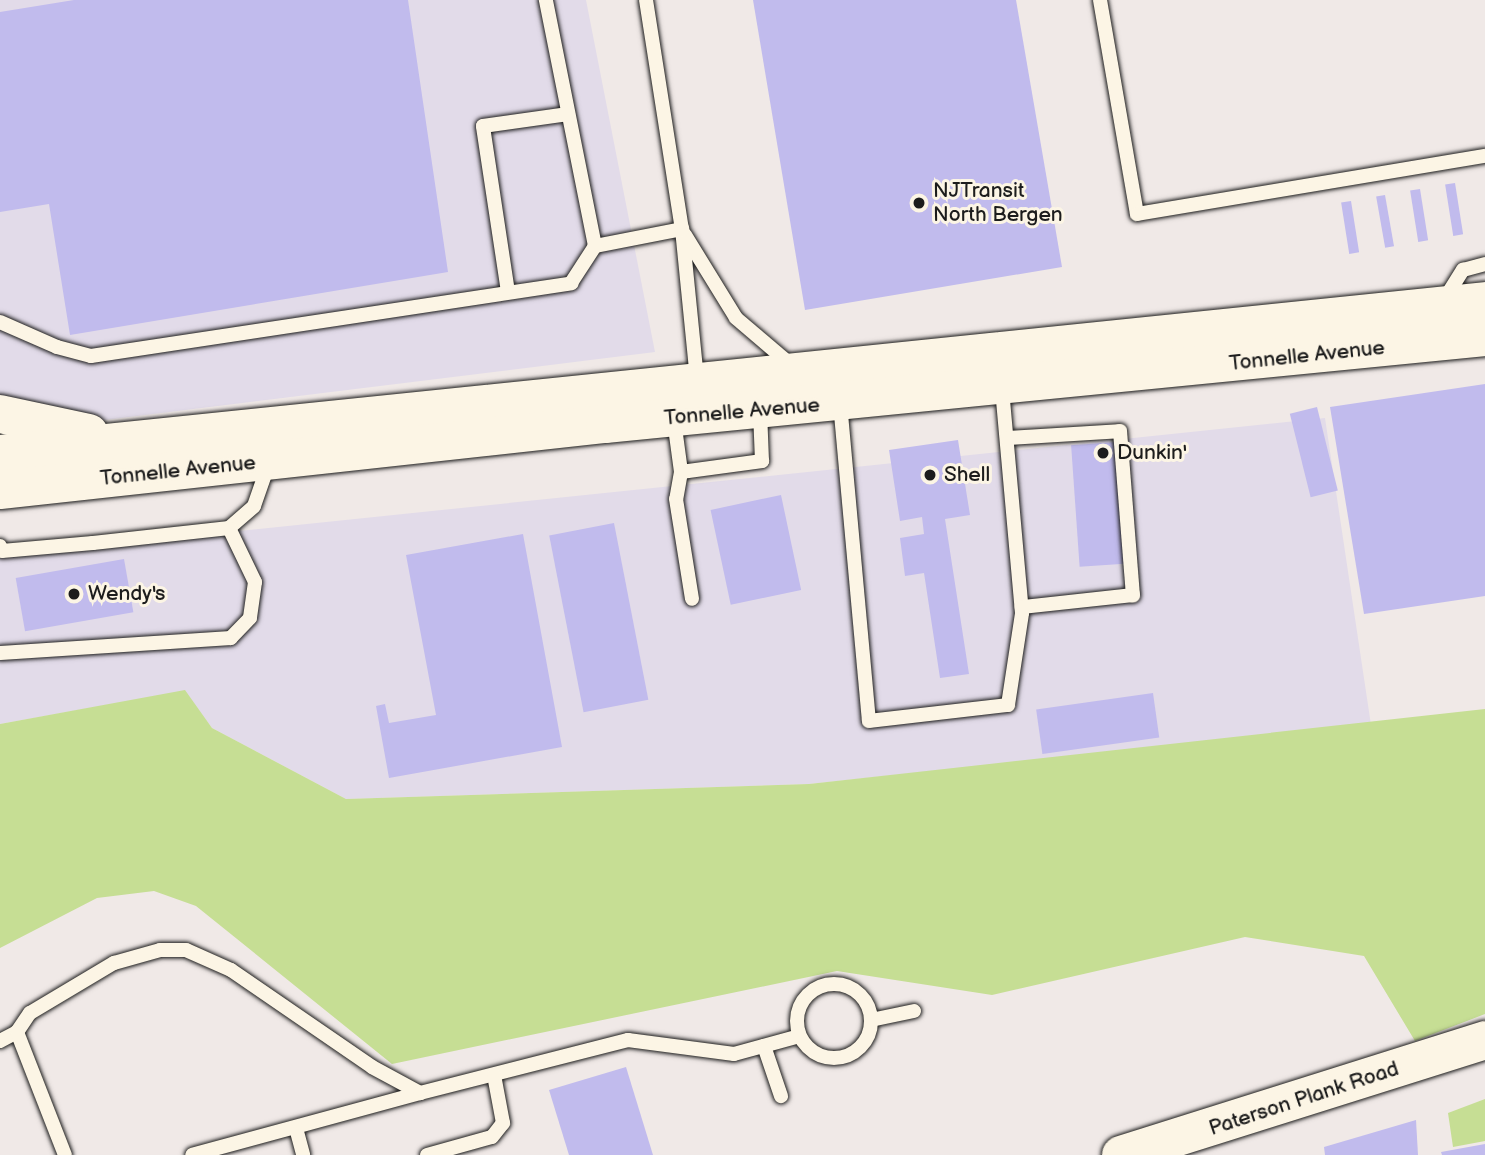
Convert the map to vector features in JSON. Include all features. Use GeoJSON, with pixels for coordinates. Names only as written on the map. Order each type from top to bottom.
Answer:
{"type":"FeatureCollection","features":[{"type":"Feature","properties":{"kind":"main road","name":"Tonnelle Avenue"},"geometry":{"type":"LineString","coordinates":[[0,490],[270,461],[691,404],[800,371],[1485,301]]}},
{"type":"Feature","properties":{"kind":"main road","name":"Tonnelle Avenue"},"geometry":{"type":"LineString","coordinates":[[0,454],[125,440],[691,404],[760,410],[1002,388],[1485,337]]}},
{"type":"Feature","properties":{"kind":"main road"},"geometry":{"type":"LineString","coordinates":[[0,414],[125,440]]}},
{"type":"Feature","properties":{"kind":"main road","name":"Paterson Plank Road"},"geometry":{"type":"LineString","coordinates":[[1121,1155],[1485,1040]]}},
{"type":"Feature","properties":{"kind":"lane"},"geometry":{"type":"LineString","coordinates":[[0,322],[57,347],[92,356],[571,283],[595,246],[546,0]]}},
{"type":"Feature","properties":{"kind":"lane"},"geometry":{"type":"LineString","coordinates":[[646,0],[682,229],[691,404],[676,499],[692,599]]}},
{"type":"Feature","properties":{"kind":"lane"},"geometry":{"type":"LineString","coordinates":[[1100,0],[1137,214],[1485,156]]}},
{"type":"Feature","properties":{"kind":"lane"},"geometry":{"type":"LineString","coordinates":[[508,292],[483,126],[568,114]]}},
{"type":"Feature","properties":{"kind":"lane"},"geometry":{"type":"LineString","coordinates":[[595,246],[682,229]]}},
{"type":"Feature","properties":{"kind":"lane"},"geometry":{"type":"LineString","coordinates":[[682,229],[736,318],[800,371]]}},
{"type":"Feature","properties":{"kind":"lane"},"geometry":{"type":"LineString","coordinates":[[1441,306],[1463,270],[1485,264]]}},
{"type":"Feature","properties":{"kind":"lane"},"geometry":{"type":"LineString","coordinates":[[840,403],[869,721],[1008,705],[1021,607],[1002,388]]}},
{"type":"Feature","properties":{"kind":"lane"},"geometry":{"type":"LineString","coordinates":[[681,472],[762,461],[760,410]]}},
{"type":"Feature","properties":{"kind":"lane"},"geometry":{"type":"LineString","coordinates":[[1007,438],[1120,431],[1133,595],[1021,607]]}},
{"type":"Feature","properties":{"kind":"lane"},"geometry":{"type":"LineString","coordinates":[[1,549],[229,528],[254,506],[270,461]]}},
{"type":"Feature","properties":{"kind":"lane"},"geometry":{"type":"LineString","coordinates":[[0,653],[230,638],[250,618],[255,582],[229,528]]}},
{"type":"Feature","properties":{"kind":"lane"},"geometry":{"type":"LineString","coordinates":[[0,1041],[17,1032],[30,1013],[114,963],[160,950],[186,950],[231,970],[372,1067],[420,1093]]}},
{"type":"Feature","properties":{"kind":"lane"},"geometry":{"type":"LineString","coordinates":[[831,984],[854,989],[863,998],[872,1020],[863,1044],[842,1057],[817,1054],[800,1036],[798,1012],[802,1001],[810,992],[831,984]]}},
{"type":"Feature","properties":{"kind":"lane"},"geometry":{"type":"LineString","coordinates":[[872,1020],[914,1011]]}},
{"type":"Feature","properties":{"kind":"lane"},"geometry":{"type":"LineString","coordinates":[[17,1032],[65,1155]]}},
{"type":"Feature","properties":{"kind":"lane"},"geometry":{"type":"LineString","coordinates":[[192,1155],[223,1152],[420,1093],[628,1040],[734,1054],[800,1036]]}},
{"type":"Feature","properties":{"kind":"lane"},"geometry":{"type":"LineString","coordinates":[[765,1046],[781,1096]]}},
{"type":"Feature","properties":{"kind":"lane"},"geometry":{"type":"LineString","coordinates":[[427,1155],[492,1138],[503,1123],[494,1075]]}},
{"type":"Feature","properties":{"kind":"lane"},"geometry":{"type":"LineString","coordinates":[[296,1128],[303,1155]]}},
{"type":"Feature","properties":{"kind":"shaded area"},"geometry":{"type":"Polygon","coordinates":[[[0,0],[586,0],[655,352],[0,433],[0,0]]]}},
{"type":"Feature","properties":{"kind":"shaded area"},"geometry":{"type":"Polygon","coordinates":[[[1325,418],[1371,725],[809,784],[346,799],[212,728],[185,691],[0,724],[0,556],[1325,418]]]}},
{"type":"Feature","properties":{"kind":"green space"},"geometry":{"type":"Polygon","coordinates":[[[185,690],[212,728],[346,799],[809,784],[1485,709],[1485,1014],[1415,1041],[1364,956],[1245,937],[992,995],[837,971],[392,1064],[196,906],[154,891],[97,898],[0,948],[0,724],[185,690]]]}},
{"type":"Feature","properties":{"kind":"green space"},"geometry":{"type":"Polygon","coordinates":[[[1485,1099],[1485,1141],[1453,1147],[1448,1113],[1485,1099]]]}},
{"type":"Feature","properties":{"kind":"building"},"geometry":{"type":"Polygon","coordinates":[[[74,0],[408,0],[448,272],[70,335],[49,204],[0,212],[0,12],[74,0]]]}},
{"type":"Feature","properties":{"kind":"building","name":"NJTransit North Bergen"},"geometry":{"type":"Polygon","coordinates":[[[753,0],[1016,0],[1062,267],[805,310],[753,0]]]}},
{"type":"Feature","properties":{"kind":"building"},"geometry":{"type":"Polygon","coordinates":[[[1455,183],[1463,234],[1453,236],[1445,185],[1455,183]]]}},
{"type":"Feature","properties":{"kind":"building"},"geometry":{"type":"Polygon","coordinates":[[[1420,189],[1428,240],[1418,242],[1410,191],[1420,189]]]}},
{"type":"Feature","properties":{"kind":"building"},"geometry":{"type":"Polygon","coordinates":[[[1385,195],[1394,246],[1385,248],[1376,197],[1385,195]]]}},
{"type":"Feature","properties":{"kind":"building"},"geometry":{"type":"Polygon","coordinates":[[[1351,201],[1359,252],[1349,254],[1341,203],[1351,201]]]}},
{"type":"Feature","properties":{"kind":"building"},"geometry":{"type":"Polygon","coordinates":[[[1485,384],[1485,596],[1364,614],[1330,407],[1485,384]]]}},
{"type":"Feature","properties":{"kind":"building"},"geometry":{"type":"Polygon","coordinates":[[[1317,407],[1338,490],[1311,497],[1290,414],[1317,407]]]}},
{"type":"Feature","properties":{"kind":"building"},"geometry":{"type":"Polygon","coordinates":[[[958,440],[970,515],[945,519],[969,674],[940,678],[924,573],[905,576],[900,538],[924,534],[922,517],[900,521],[889,450],[958,440]]]}},
{"type":"Feature","properties":{"kind":"building"},"geometry":{"type":"Polygon","coordinates":[[[1116,442],[1125,564],[1080,567],[1071,445],[1116,442]]]}},
{"type":"Feature","properties":{"kind":"building"},"geometry":{"type":"Polygon","coordinates":[[[781,495],[801,590],[731,605],[711,510],[781,495]]]}},
{"type":"Feature","properties":{"kind":"building"},"geometry":{"type":"Polygon","coordinates":[[[614,523],[648,700],[584,712],[549,536],[614,523]]]}},
{"type":"Feature","properties":{"kind":"building"},"geometry":{"type":"Polygon","coordinates":[[[523,534],[562,747],[389,778],[376,706],[385,704],[389,723],[436,715],[406,555],[523,534]]]}},
{"type":"Feature","properties":{"kind":"building","name":"Wendy's"},"geometry":{"type":"Polygon","coordinates":[[[124,559],[133,612],[25,631],[16,578],[124,559]]]}},
{"type":"Feature","properties":{"kind":"building"},"geometry":{"type":"Polygon","coordinates":[[[1153,693],[1159,738],[1042,754],[1036,709],[1153,693]]]}},
{"type":"Feature","properties":{"kind":"building"},"geometry":{"type":"Polygon","coordinates":[[[626,1067],[653,1155],[569,1155],[549,1090],[626,1067]]]}},
{"type":"Feature","properties":{"kind":"building"},"geometry":{"type":"Polygon","coordinates":[[[1416,1120],[1418,1155],[1325,1155],[1324,1147],[1416,1120]]]}},
{"type":"Feature","properties":{"kind":"building"},"geometry":{"type":"Polygon","coordinates":[[[1485,1144],[1485,1155],[1442,1155],[1441,1152],[1485,1144]]]}},
{"type":"Feature","properties":{"kind":"place","name":"NJTransit North Bergen"},"geometry":{"type":"Point","coordinates":[919,203]}},
{"type":"Feature","properties":{"kind":"place","name":"Dunkin'"},"geometry":{"type":"Point","coordinates":[1103,453]}},
{"type":"Feature","properties":{"kind":"place","name":"Shell"},"geometry":{"type":"Point","coordinates":[930,475]}},
{"type":"Feature","properties":{"kind":"place","name":"Wendy's"},"geometry":{"type":"Point","coordinates":[74,594]}}]}
